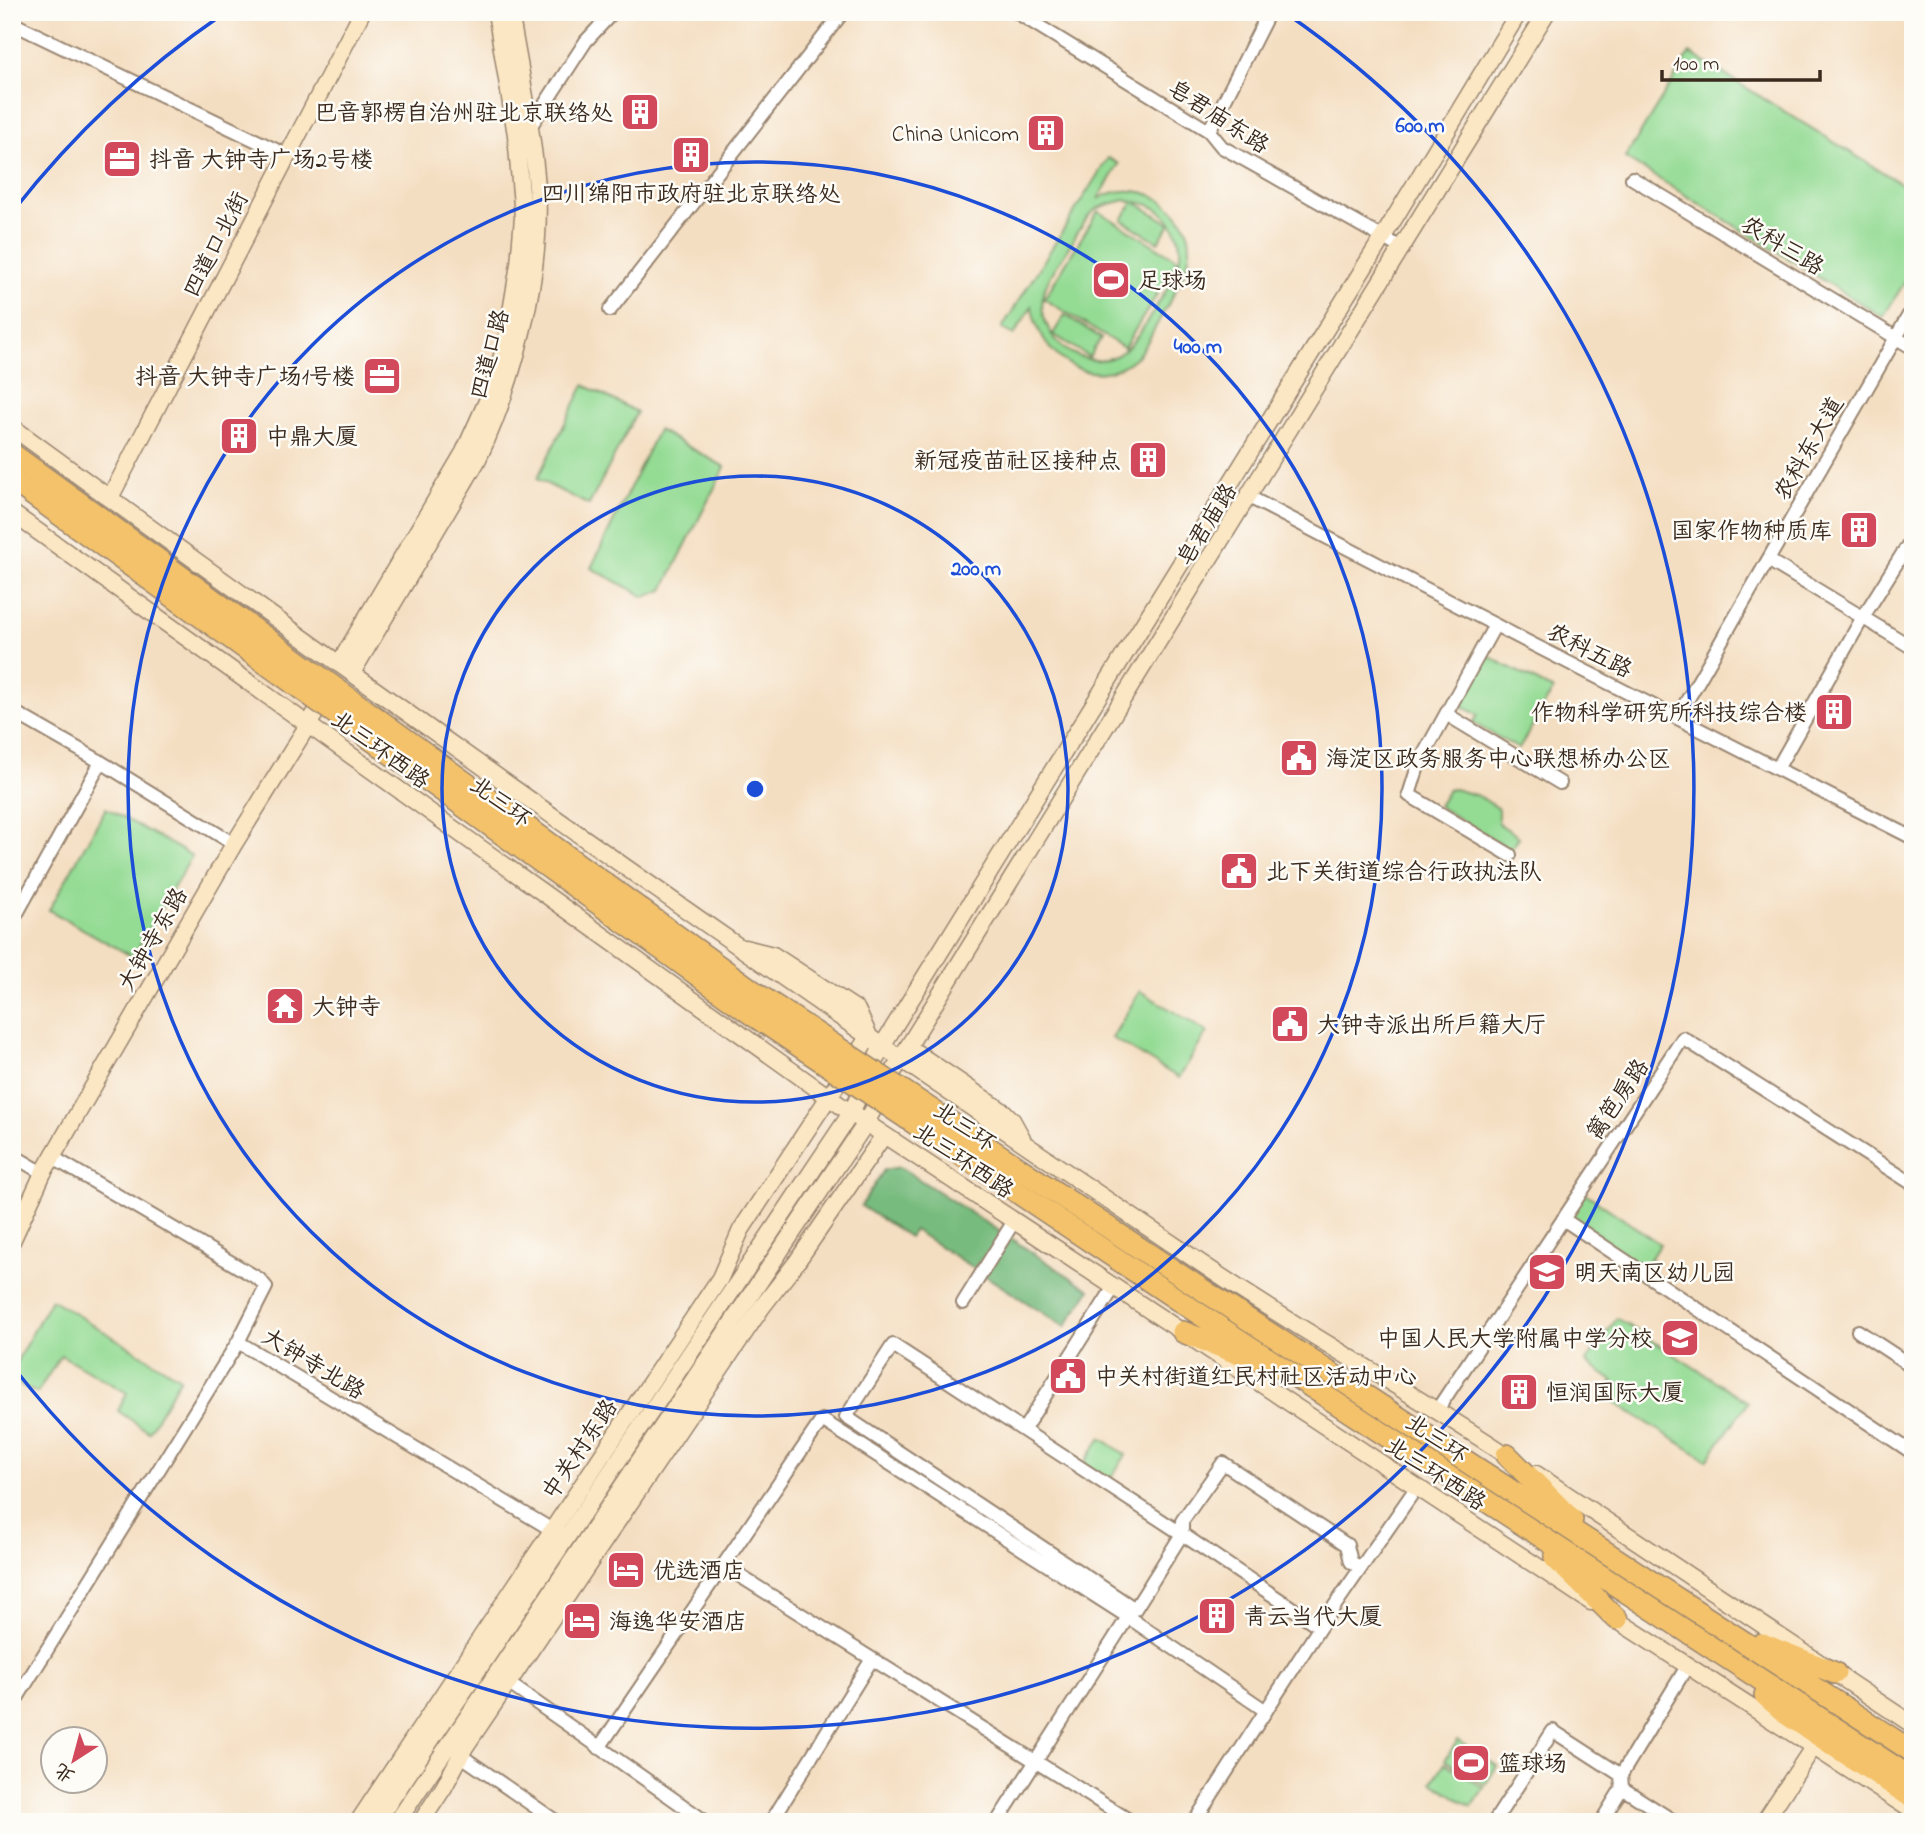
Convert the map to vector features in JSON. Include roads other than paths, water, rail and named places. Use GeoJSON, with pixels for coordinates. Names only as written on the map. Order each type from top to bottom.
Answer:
{"type":"FeatureCollection","features":[{"type":"Feature","properties":{"kind":"highway","name":"北三环"},"geometry":{"type":"LineString","coordinates":[[12,454],[760,996],[1604,1552],[1713,1635],[1913,1779]]}},
{"type":"Feature","properties":{"kind":"highway","name":"北三环"},"geometry":{"type":"LineString","coordinates":[[12,480],[750,1013],[1178,1300],[1527,1529],[1913,1752]]}},
{"type":"Feature","properties":{"kind":"highway"},"geometry":{"type":"LineString","coordinates":[[1183,1332],[1297,1377]]}},
{"type":"Feature","properties":{"kind":"highway"},"geometry":{"type":"LineString","coordinates":[[1507,1455],[1604,1552]]}},
{"type":"Feature","properties":{"kind":"highway"},"geometry":{"type":"LineString","coordinates":[[1527,1529],[1617,1619]]}},
{"type":"Feature","properties":{"kind":"highway"},"geometry":{"type":"LineString","coordinates":[[1713,1635],[1835,1673]]}},
{"type":"Feature","properties":{"kind":"highway"},"geometry":{"type":"LineString","coordinates":[[1713,1635],[1788,1715],[1913,1798]]}},
{"type":"Feature","properties":{"kind":"street","name":"四道口北街"},"geometry":{"type":"LineString","coordinates":[[110,498],[362,12]]}},
{"type":"Feature","properties":{"kind":"street","name":"四道口路"},"geometry":{"type":"LineString","coordinates":[[345,668],[464,453],[492,390],[506,342],[520,264],[523,217],[516,135],[496,12]]}},
{"type":"Feature","properties":{"kind":"street","name":"四道口路"},"geometry":{"type":"LineString","coordinates":[[345,668],[477,461],[501,404],[522,323],[535,252],[537,188],[530,127],[510,12]]}},
{"type":"Feature","properties":{"kind":"street"},"geometry":{"type":"LineString","coordinates":[[530,127],[586,41],[613,12]]}},
{"type":"Feature","properties":{"kind":"street"},"geometry":{"type":"LineString","coordinates":[[610,310],[843,12]]}},
{"type":"Feature","properties":{"kind":"street"},"geometry":{"type":"LineString","coordinates":[[1209,131],[1269,12]]}},
{"type":"Feature","properties":{"kind":"street","name":"皂君庙路"},"geometry":{"type":"LineString","coordinates":[[876,1041],[1384,237],[1520,12]]}},
{"type":"Feature","properties":{"kind":"street","name":"皂君庙路"},"geometry":{"type":"LineString","coordinates":[[866,1123],[905,1052],[1403,249],[1546,12]]}},
{"type":"Feature","properties":{"kind":"street","name":"皂君庙东路"},"geometry":{"type":"LineString","coordinates":[[1019,13],[1209,131],[1222,147],[1403,249]]}},
{"type":"Feature","properties":{"kind":"street"},"geometry":{"type":"LineString","coordinates":[[12,23],[286,155]]}},
{"type":"Feature","properties":{"kind":"street","name":"农科三路"},"geometry":{"type":"LineString","coordinates":[[1632,178],[1913,348]]}},
{"type":"Feature","properties":{"kind":"street","name":"农科东大道"},"geometry":{"type":"LineString","coordinates":[[1676,718],[1913,308]]}},
{"type":"Feature","properties":{"kind":"street","name":"北三环西路"},"geometry":{"type":"LineString","coordinates":[[12,427],[736,947],[773,955],[857,1010],[876,1041]]}},
{"type":"Feature","properties":{"kind":"street","name":"农科五路"},"geometry":{"type":"LineString","coordinates":[[1249,497],[1913,838]]}},
{"type":"Feature","properties":{"kind":"street","name":"北三环西路"},"geometry":{"type":"LineString","coordinates":[[12,513],[851,1113],[1416,1488],[1913,1811]]}},
{"type":"Feature","properties":{"kind":"street"},"geometry":{"type":"LineString","coordinates":[[1777,769],[1863,617],[1913,537]]}},
{"type":"Feature","properties":{"kind":"street"},"geometry":{"type":"LineString","coordinates":[[1768,560],[1913,648]]}},
{"type":"Feature","properties":{"kind":"street"},"geometry":{"type":"LineString","coordinates":[[195,643],[235,589]]}},
{"type":"Feature","properties":{"kind":"street"},"geometry":{"type":"LineString","coordinates":[[1495,625],[1419,763],[1409,795],[1510,855]]}},
{"type":"Feature","properties":{"kind":"street","name":"大钟寺东路"},"geometry":{"type":"LineString","coordinates":[[12,1241],[52,1157],[234,844],[345,668]]}},
{"type":"Feature","properties":{"kind":"street"},"geometry":{"type":"LineString","coordinates":[[12,711],[234,844]]}},
{"type":"Feature","properties":{"kind":"street"},"geometry":{"type":"LineString","coordinates":[[1446,715],[1560,783]]}},
{"type":"Feature","properties":{"kind":"street"},"geometry":{"type":"LineString","coordinates":[[410,797],[450,742]]}},
{"type":"Feature","properties":{"kind":"street"},"geometry":{"type":"LineString","coordinates":[[12,922],[101,762]]}},
{"type":"Feature","properties":{"kind":"street","name":"篱笆房路"},"geometry":{"type":"LineString","coordinates":[[1437,1410],[1683,1038],[1913,1184]]}},
{"type":"Feature","properties":{"kind":"street"},"geometry":{"type":"LineString","coordinates":[[876,1041],[905,1052],[1004,1112],[1012,1120],[1025,1143]]}},
{"type":"Feature","properties":{"kind":"street","name":"中关村东路"},"geometry":{"type":"LineString","coordinates":[[376,1822],[720,1278],[741,1230],[848,1068],[876,1041]]}},
{"type":"Feature","properties":{"kind":"street","name":"中关村东路"},"geometry":{"type":"LineString","coordinates":[[358,1822],[851,1113],[866,1080],[876,1041]]}},
{"type":"Feature","properties":{"kind":"street"},"geometry":{"type":"LineString","coordinates":[[905,1052],[973,1107],[1216,1274],[1437,1410],[1835,1673],[1911,1720]]}},
{"type":"Feature","properties":{"kind":"street"},"geometry":{"type":"LineString","coordinates":[[848,1068],[952,1138]]}},
{"type":"Feature","properties":{"kind":"street"},"geometry":{"type":"LineString","coordinates":[[933,1167],[973,1107]]}},
{"type":"Feature","properties":{"kind":"street"},"geometry":{"type":"LineString","coordinates":[[421,1822],[444,1787],[502,1678],[866,1123]]}},
{"type":"Feature","properties":{"kind":"street"},"geometry":{"type":"LineString","coordinates":[[397,1822],[502,1678],[762,1307],[796,1264],[884,1135]]}},
{"type":"Feature","properties":{"kind":"street"},"geometry":{"type":"LineString","coordinates":[[12,1155],[43,1173]]}},
{"type":"Feature","properties":{"kind":"street","name":"大钟寺北路"},"geometry":{"type":"LineString","coordinates":[[52,1157],[259,1279],[266,1287],[237,1342],[559,1534]]}},
{"type":"Feature","properties":{"kind":"street"},"geometry":{"type":"LineString","coordinates":[[1563,1219],[1913,1453]]}},
{"type":"Feature","properties":{"kind":"street"},"geometry":{"type":"LineString","coordinates":[[962,1303],[1014,1221]]}},
{"type":"Feature","properties":{"kind":"street"},"geometry":{"type":"LineString","coordinates":[[1024,1429],[1114,1287]]}},
{"type":"Feature","properties":{"kind":"street"},"geometry":{"type":"LineString","coordinates":[[1858,1331],[1913,1367]]}},
{"type":"Feature","properties":{"kind":"street"},"geometry":{"type":"LineString","coordinates":[[12,1706],[237,1342]]}},
{"type":"Feature","properties":{"kind":"street"},"geometry":{"type":"LineString","coordinates":[[1320,1627],[1182,1534],[1024,1429],[893,1345],[846,1418],[1135,1609],[1182,1534],[1182,1521],[1223,1463],[1347,1545],[1351,1562],[1361,1568]]}},
{"type":"Feature","properties":{"kind":"street"},"geometry":{"type":"LineString","coordinates":[[599,1748],[822,1420],[1128,1617],[1266,1711]]}},
{"type":"Feature","properties":{"kind":"street"},"geometry":{"type":"LineString","coordinates":[[1194,1822],[1320,1627],[1416,1488]]}},
{"type":"Feature","properties":{"kind":"street"},"geometry":{"type":"LineString","coordinates":[[724,1566],[1132,1822]]}},
{"type":"Feature","properties":{"kind":"street"},"geometry":{"type":"LineString","coordinates":[[997,1822],[1128,1617]]}},
{"type":"Feature","properties":{"kind":"street"},"geometry":{"type":"LineString","coordinates":[[771,1822],[872,1659]]}},
{"type":"Feature","properties":{"kind":"street"},"geometry":{"type":"LineString","coordinates":[[1601,1822],[1683,1673]]}},
{"type":"Feature","properties":{"kind":"street"},"geometry":{"type":"LineString","coordinates":[[502,1678],[706,1822]]}},
{"type":"Feature","properties":{"kind":"street"},"geometry":{"type":"LineString","coordinates":[[1501,1819],[1553,1731],[1675,1822]]}},
{"type":"Feature","properties":{"kind":"street"},"geometry":{"type":"LineString","coordinates":[[1764,1822],[1814,1746]]}},
{"type":"Feature","properties":{"kind":"street"},"geometry":{"type":"LineString","coordinates":[[460,1755],[557,1822]]}},
{"type":"Feature","properties":{"kind":"place","name":"巴音郭楞自治州驻北京联络处"},"geometry":{"type":"Point","coordinates":[640,112]}},
{"type":"Feature","properties":{"kind":"place","name":"China Unicom"},"geometry":{"type":"Point","coordinates":[1046,133]}},
{"type":"Feature","properties":{"kind":"place","name":"四川绵阳市政府驻北京联络处"},"geometry":{"type":"Point","coordinates":[691,155]}},
{"type":"Feature","properties":{"kind":"place","name":"抖音 大钟寺广场2号楼"},"geometry":{"type":"Point","coordinates":[122,159]}},
{"type":"Feature","properties":{"kind":"place","name":"足球场"},"geometry":{"type":"Point","coordinates":[1111,280]}},
{"type":"Feature","properties":{"kind":"place","name":"抖音 大钟寺广场1号楼"},"geometry":{"type":"Point","coordinates":[382,376]}},
{"type":"Feature","properties":{"kind":"place","name":"中鼎大厦"},"geometry":{"type":"Point","coordinates":[239,436]}},
{"type":"Feature","properties":{"kind":"place","name":"新冠疫苗社区接种点"},"geometry":{"type":"Point","coordinates":[1148,460]}},
{"type":"Feature","properties":{"kind":"place","name":"国家作物种质库"},"geometry":{"type":"Point","coordinates":[1859,530]}},
{"type":"Feature","properties":{"kind":"place","name":"作物科学研究所科技综合楼"},"geometry":{"type":"Point","coordinates":[1834,712]}},
{"type":"Feature","properties":{"kind":"place","name":"海淀区政务服务中心联想桥办公区"},"geometry":{"type":"Point","coordinates":[1299,758]}},
{"type":"Feature","properties":{"kind":"place","name":"北下关街道综合行政执法队"},"geometry":{"type":"Point","coordinates":[1239,871]}},
{"type":"Feature","properties":{"kind":"place","name":"大钟寺"},"geometry":{"type":"Point","coordinates":[285,1006]}},
{"type":"Feature","properties":{"kind":"place","name":"大钟寺派出所户籍大厅"},"geometry":{"type":"Point","coordinates":[1290,1024]}},
{"type":"Feature","properties":{"kind":"place","name":"明天南区幼儿园"},"geometry":{"type":"Point","coordinates":[1547,1272]}},
{"type":"Feature","properties":{"kind":"place","name":"中国人民大学附属中学分校"},"geometry":{"type":"Point","coordinates":[1680,1338]}},
{"type":"Feature","properties":{"kind":"place","name":"中关村街道红民村社区活动中心"},"geometry":{"type":"Point","coordinates":[1068,1376]}},
{"type":"Feature","properties":{"kind":"place","name":"恒润国际大厦"},"geometry":{"type":"Point","coordinates":[1519,1392]}},
{"type":"Feature","properties":{"kind":"place","name":"优选酒店"},"geometry":{"type":"Point","coordinates":[626,1570]}},
{"type":"Feature","properties":{"kind":"place","name":"青云当代大厦"},"geometry":{"type":"Point","coordinates":[1217,1616]}},
{"type":"Feature","properties":{"kind":"place","name":"海逸华安酒店"},"geometry":{"type":"Point","coordinates":[582,1621]}},
{"type":"Feature","properties":{"kind":"place","name":"篮球场"},"geometry":{"type":"Point","coordinates":[1471,1763]}}]}
